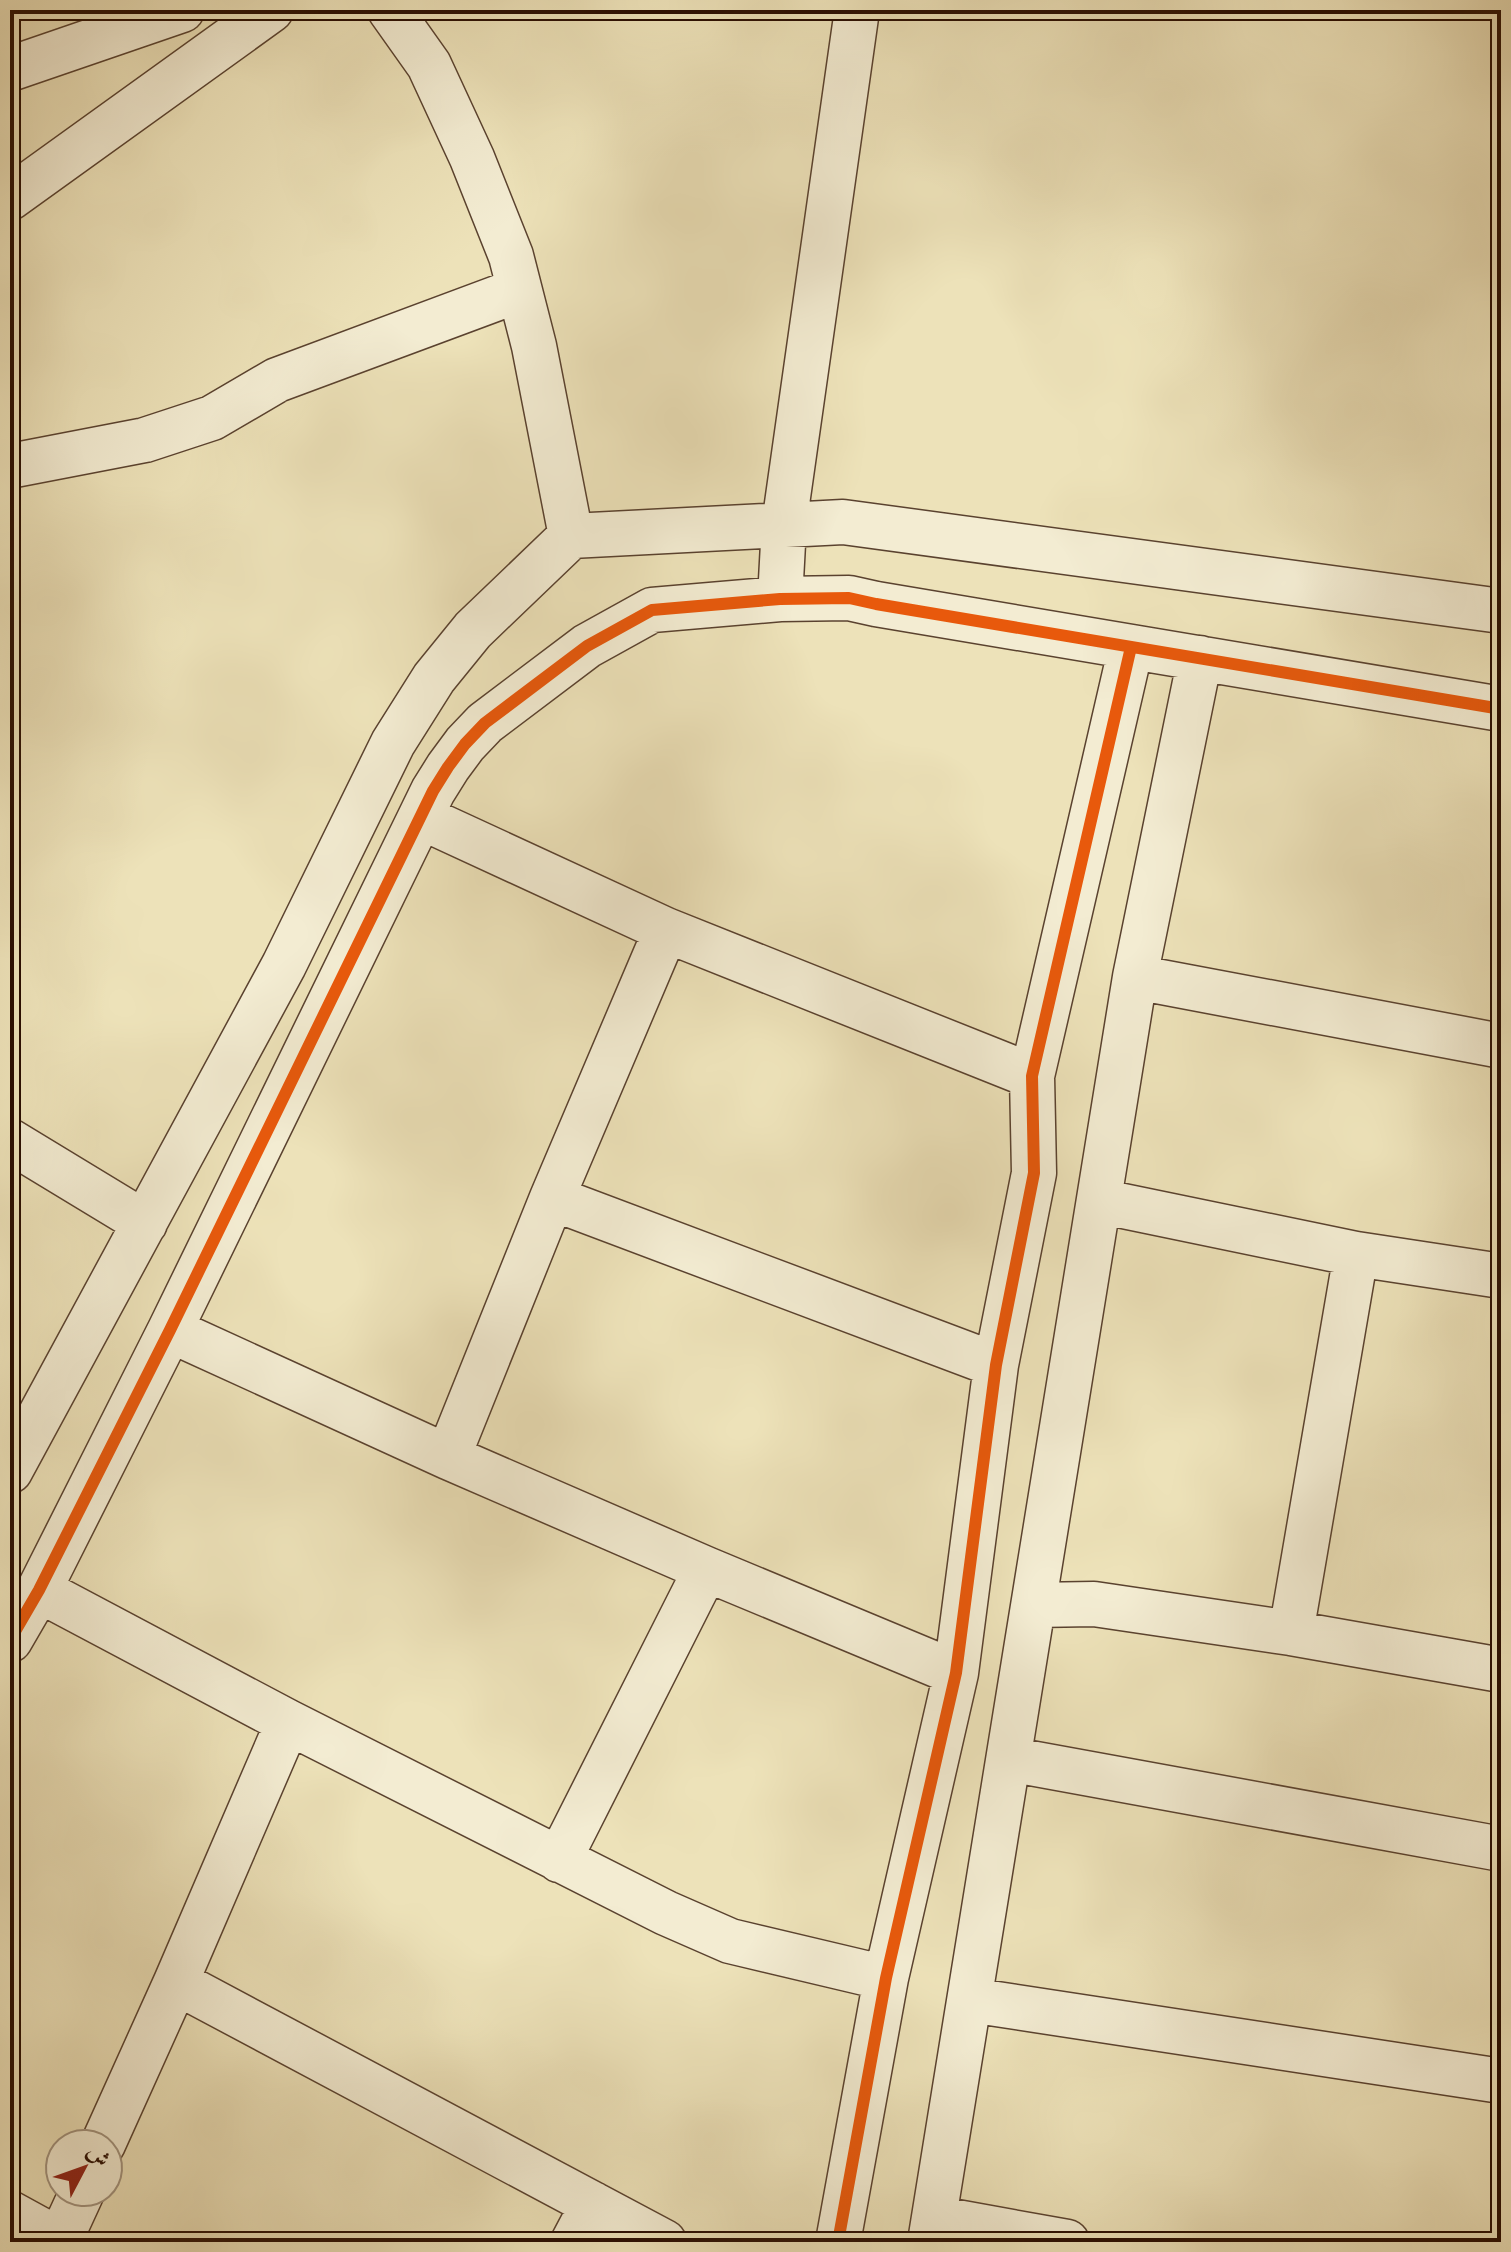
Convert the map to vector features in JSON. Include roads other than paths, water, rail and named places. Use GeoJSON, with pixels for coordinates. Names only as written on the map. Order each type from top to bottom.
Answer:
{"type":"FeatureCollection","features":[{"type":"Feature","properties":{"kind":"street"},"geometry":{"type":"LineString","coordinates":[[10,69],[182,10]]}},
{"type":"Feature","properties":{"kind":"street"},"geometry":{"type":"LineString","coordinates":[[10,198],[271,10]]}},
{"type":"Feature","properties":{"kind":"street"},"geometry":{"type":"LineString","coordinates":[[390,10],[429,65],[472,158],[511,256],[534,346],[571,536]]}},
{"type":"Feature","properties":{"kind":"street"},"geometry":{"type":"LineString","coordinates":[[780,599],[784,525],[857,10]]}},
{"type":"Feature","properties":{"kind":"street"},"geometry":{"type":"LineString","coordinates":[[10,466],[145,440],[212,418],[277,380],[519,290]]}},
{"type":"Feature","properties":{"kind":"street"},"geometry":{"type":"LineString","coordinates":[[10,1471],[284,965],[393,743],[434,678],[473,630],[571,536],[843,522],[1501,611]]}},
{"type":"Feature","properties":{"kind":"street"},"geometry":{"type":"LineString","coordinates":[[10,1640],[39,1590],[170,1330],[448,767],[485,723],[587,646],[652,610],[780,599],[849,598],[1501,709]]}},
{"type":"Feature","properties":{"kind":"street"},"geometry":{"type":"LineString","coordinates":[[838,2242],[886,1978],[956,1673],[996,1365],[1034,1173],[1032,1076],[1131,647]]}},
{"type":"Feature","properties":{"kind":"street"},"geometry":{"type":"LineString","coordinates":[[1067,2242],[932,2230],[1135,977],[1200,658]]}},
{"type":"Feature","properties":{"kind":"street"},"geometry":{"type":"LineString","coordinates":[[421,817],[666,930],[1032,1076]]}},
{"type":"Feature","properties":{"kind":"street"},"geometry":{"type":"LineString","coordinates":[[448,1457],[552,1198],[666,930]]}},
{"type":"Feature","properties":{"kind":"street"},"geometry":{"type":"LineString","coordinates":[[1135,977],[1501,1046]]}},
{"type":"Feature","properties":{"kind":"street"},"geometry":{"type":"LineString","coordinates":[[10,1141],[145,1223]]}},
{"type":"Feature","properties":{"kind":"street"},"geometry":{"type":"LineString","coordinates":[[552,1198],[996,1365]]}},
{"type":"Feature","properties":{"kind":"street"},"geometry":{"type":"LineString","coordinates":[[1099,1201],[1356,1254],[1501,1276]]}},
{"type":"Feature","properties":{"kind":"street"},"geometry":{"type":"LineString","coordinates":[[1291,1633],[1356,1254]]}},
{"type":"Feature","properties":{"kind":"street"},"geometry":{"type":"LineString","coordinates":[[170,1330],[448,1457],[956,1673]]}},
{"type":"Feature","properties":{"kind":"street"},"geometry":{"type":"LineString","coordinates":[[559,1860],[706,1569]]}},
{"type":"Feature","properties":{"kind":"street"},"geometry":{"type":"LineString","coordinates":[[39,1590],[288,1722],[666,1913],[730,1941],[886,1978]]}},
{"type":"Feature","properties":{"kind":"street"},"geometry":{"type":"LineString","coordinates":[[1034,1605],[1094,1604],[1291,1633],[1501,1670]]}},
{"type":"Feature","properties":{"kind":"street"},"geometry":{"type":"LineString","coordinates":[[110,2128],[288,1722]]}},
{"type":"Feature","properties":{"kind":"street"},"geometry":{"type":"LineString","coordinates":[[1009,1759],[1501,1849]]}},
{"type":"Feature","properties":{"kind":"street"},"geometry":{"type":"LineString","coordinates":[[176,1982],[664,2242]]}},
{"type":"Feature","properties":{"kind":"street"},"geometry":{"type":"LineString","coordinates":[[970,2000],[1501,2081]]}},
{"type":"Feature","properties":{"kind":"street"},"geometry":{"type":"LineString","coordinates":[[573,2242],[593,2204]]}},
{"type":"Feature","properties":{"kind":"street"},"geometry":{"type":"LineString","coordinates":[[10,2213],[61,2241],[75,2208]]}}]}
